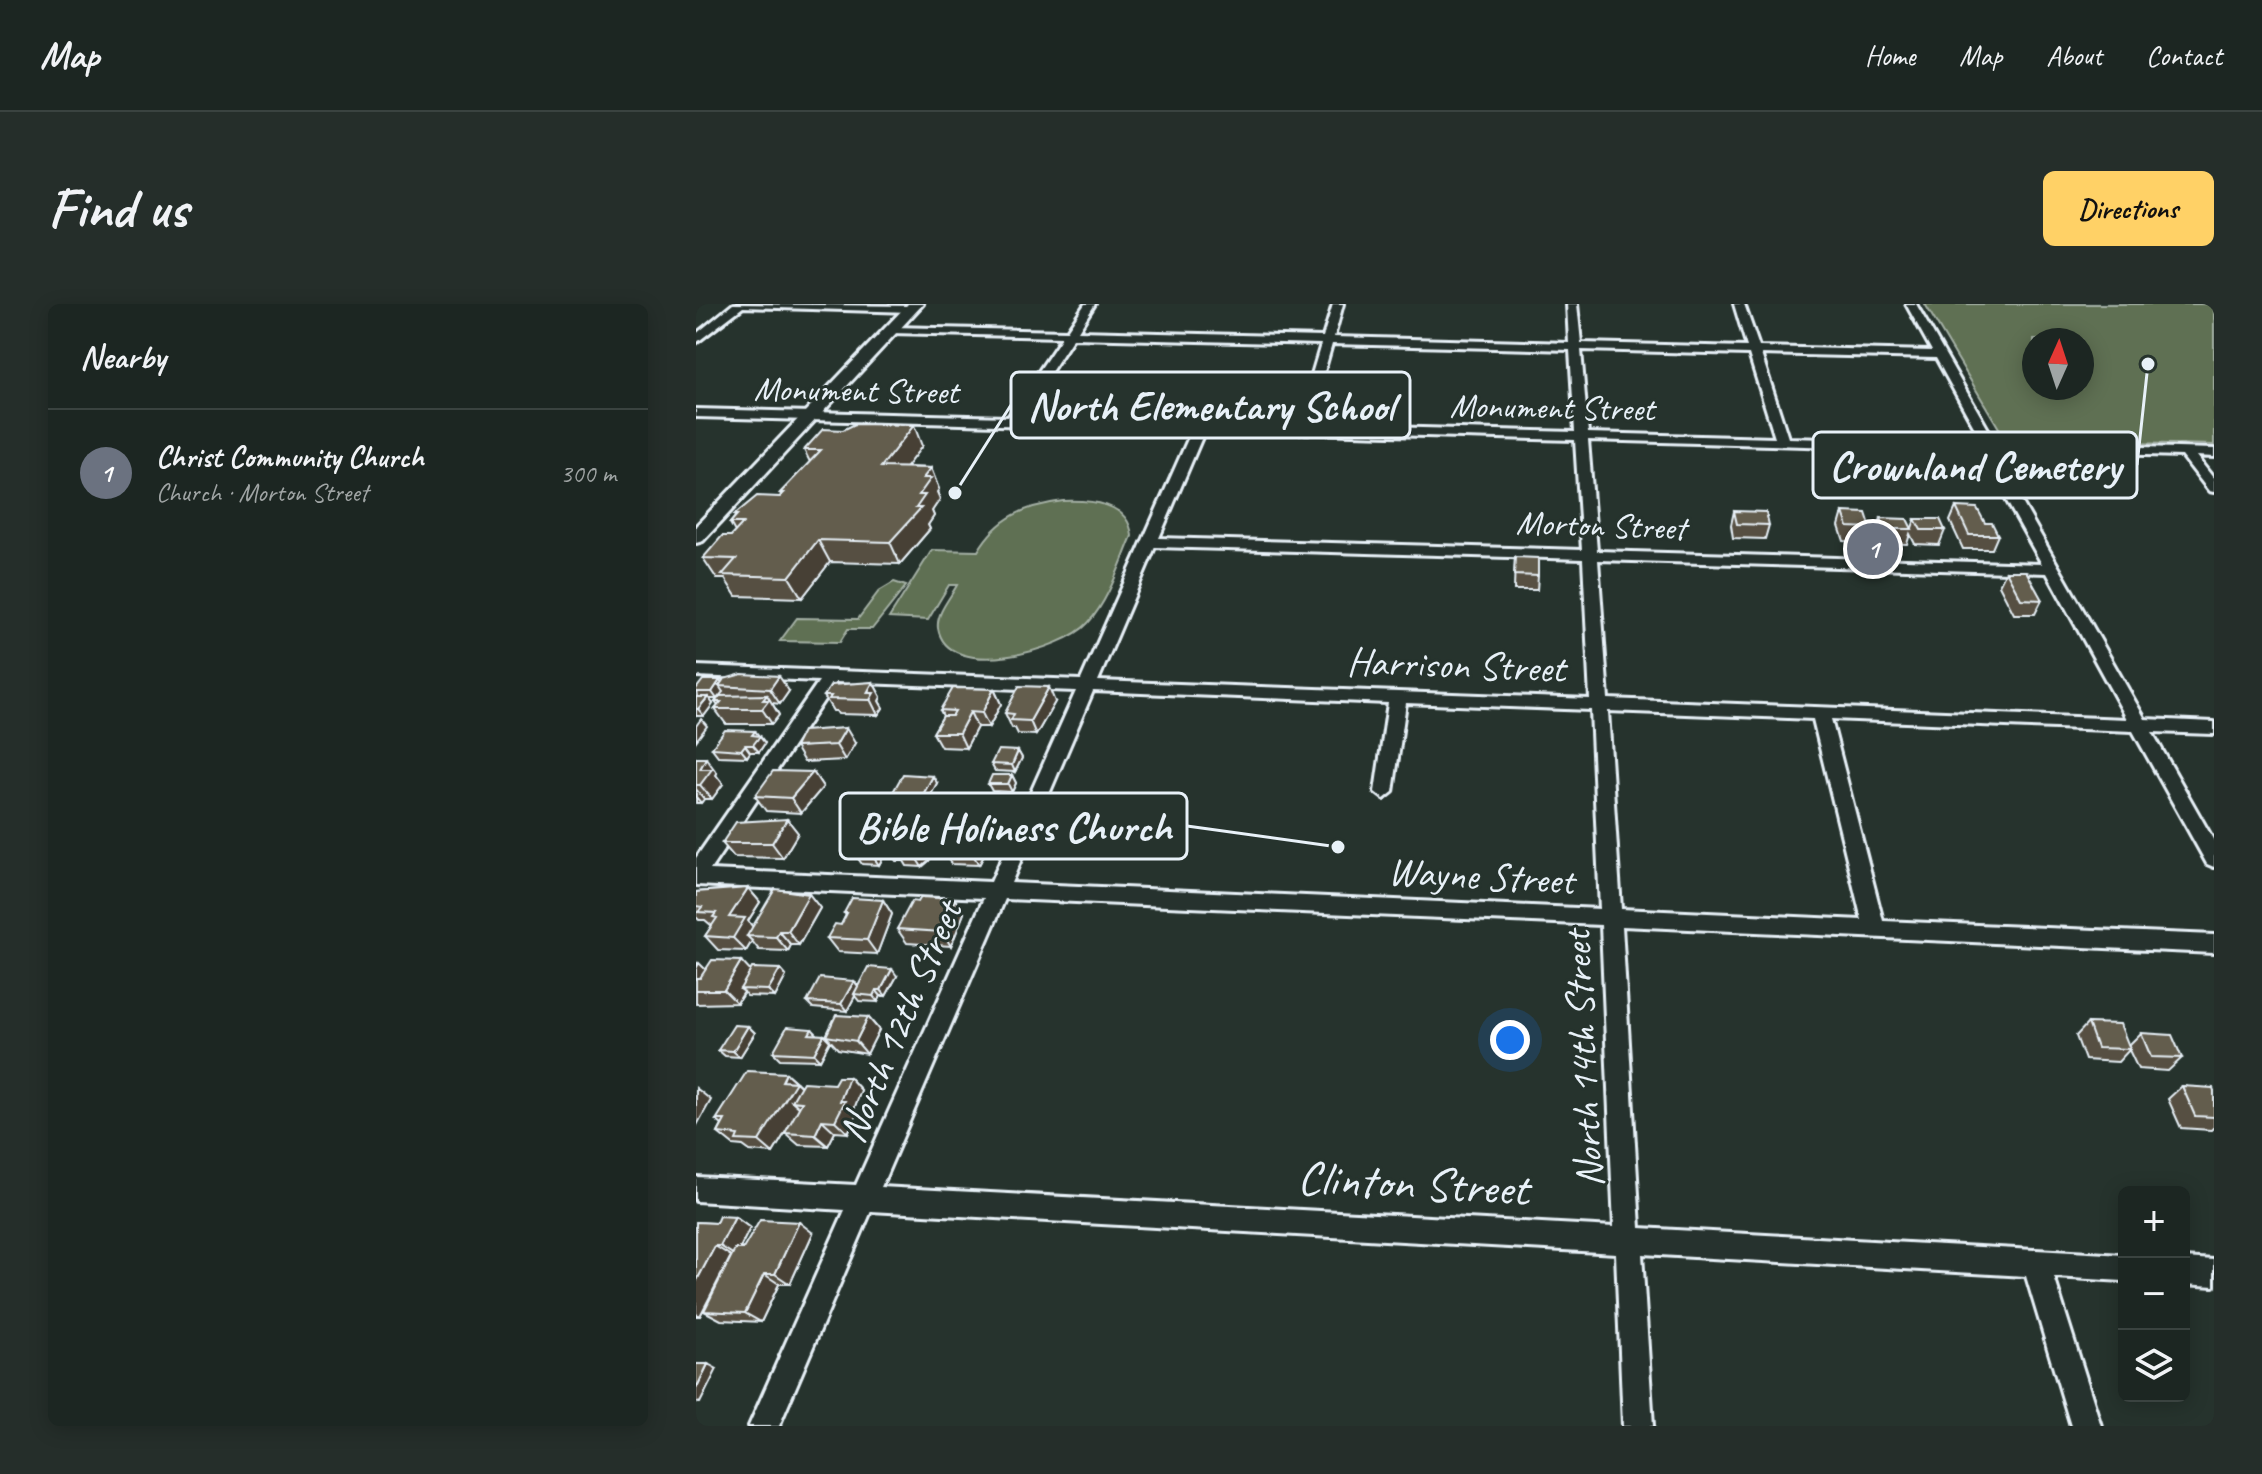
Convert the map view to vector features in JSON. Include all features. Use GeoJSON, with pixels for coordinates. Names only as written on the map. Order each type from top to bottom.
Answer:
{"type":"FeatureCollection","features":[{"type":"Feature","properties":{"kind":"main road"},"geometry":{"type":"LineString","coordinates":[[696,537],[913,306]]}},
{"type":"Feature","properties":{"kind":"street"},"geometry":{"type":"LineString","coordinates":[[696,340],[740,304],[913,306]]}},
{"type":"Feature","properties":{"kind":"street"},"geometry":{"type":"LineString","coordinates":[[1012,421],[1090,304]]}},
{"type":"Feature","properties":{"kind":"street"},"geometry":{"type":"LineString","coordinates":[[1302,429],[1338,304]]}},
{"type":"Feature","properties":{"kind":"street","name":"North 14th Street"},"geometry":{"type":"LineString","coordinates":[[1572,304],[1600,704],[1638,1426]]}},
{"type":"Feature","properties":{"kind":"street"},"geometry":{"type":"LineString","coordinates":[[1739,304],[1783,442]]}},
{"type":"Feature","properties":{"kind":"street"},"geometry":{"type":"LineString","coordinates":[[1911,304],[1991,447],[1992,462],[2214,859]]}},
{"type":"Feature","properties":{"kind":"street"},"geometry":{"type":"LineString","coordinates":[[891,330],[1940,355]]}},
{"type":"Feature","properties":{"kind":"street","name":"Monument Street"},"geometry":{"type":"LineString","coordinates":[[696,413],[2214,453]]}},
{"type":"Feature","properties":{"kind":"street","name":"North 12th Street"},"geometry":{"type":"LineString","coordinates":[[764,1426],[1200,427]]}},
{"type":"Feature","properties":{"kind":"street"},"geometry":{"type":"LineString","coordinates":[[2186,453],[2214,488]]}},
{"type":"Feature","properties":{"kind":"street","name":"Morton Street"},"geometry":{"type":"LineString","coordinates":[[1148,542],[2053,569]]}},
{"type":"Feature","properties":{"kind":"street","name":"Harrison Street"},"geometry":{"type":"LineString","coordinates":[[696,671],[2214,728]]}},
{"type":"Feature","properties":{"kind":"street"},"geometry":{"type":"LineString","coordinates":[[696,876],[832,675]]}},
{"type":"Feature","properties":{"kind":"street"},"geometry":{"type":"LineString","coordinates":[[1384,792],[1398,697]]}},
{"type":"Feature","properties":{"kind":"street"},"geometry":{"type":"LineString","coordinates":[[1820,712],[1875,929]]}},
{"type":"Feature","properties":{"kind":"street","name":"Wayne Street"},"geometry":{"type":"LineString","coordinates":[[696,876],[2214,944]]}},
{"type":"Feature","properties":{"kind":"street","name":"Clinton Street"},"geometry":{"type":"LineString","coordinates":[[696,1189],[2118,1268]]}},
{"type":"Feature","properties":{"kind":"street"},"geometry":{"type":"LineString","coordinates":[[2036,1264],[2086,1426]]}},
{"type":"Feature","properties":{"kind":"street"},"geometry":{"type":"LineString","coordinates":[[2190,1271],[2214,1273]]}},
{"type":"Feature","properties":{"kind":"green space"},"geometry":{"type":"Polygon","coordinates":[[[1925,304],[2214,304],[2214,445],[2006,440],[1925,304]]]}},
{"type":"Feature","properties":{"kind":"green space"},"geometry":{"type":"Polygon","coordinates":[[[1085,501],[1116,510],[1124,516],[1132,536],[1102,604],[1088,623],[1075,633],[1056,643],[1007,656],[983,658],[962,654],[946,645],[938,628],[942,611],[957,585],[949,585],[928,620],[889,618],[932,550],[978,551],[994,530],[1014,515],[1036,506],[1085,501]]]}},
{"type":"Feature","properties":{"kind":"green space"},"geometry":{"type":"Polygon","coordinates":[[[894,582],[906,586],[872,629],[848,629],[840,642],[780,641],[797,618],[858,619],[879,591],[894,582]]]}},
{"type":"Feature","properties":{"kind":"building"},"geometry":{"type":"Polygon","coordinates":[[[855,424],[914,425],[881,467],[931,468],[923,478],[931,478],[919,495],[925,495],[916,508],[921,508],[890,542],[818,540],[789,577],[722,575],[736,559],[703,558],[722,536],[731,536],[743,523],[730,523],[737,515],[734,515],[757,496],[780,497],[784,493],[780,493],[821,450],[804,450],[823,429],[843,430],[855,424]]]}},
{"type":"Feature","properties":{"kind":"building"},"geometry":{"type":"Polygon","coordinates":[[[1956,507],[1977,508],[1985,523],[1992,523],[1998,535],[1969,535],[1956,507]]]}},
{"type":"Feature","properties":{"kind":"building"},"geometry":{"type":"Polygon","coordinates":[[[1734,511],[1766,512],[1769,525],[1737,524],[1734,511]]]}},
{"type":"Feature","properties":{"kind":"building"},"geometry":{"type":"Polygon","coordinates":[[[1843,512],[1866,513],[1871,528],[1848,527],[1843,512]]]}},
{"type":"Feature","properties":{"kind":"building"},"geometry":{"type":"Polygon","coordinates":[[[1881,518],[1907,519],[1912,529],[1885,529],[1881,518]]]}},
{"type":"Feature","properties":{"kind":"building"},"geometry":{"type":"Polygon","coordinates":[[[1915,519],[1940,519],[1945,530],[1921,530],[1915,519]]]}},
{"type":"Feature","properties":{"kind":"building"},"geometry":{"type":"Polygon","coordinates":[[[1515,557],[1538,558],[1538,576],[1514,575],[1515,557]]]}},
{"type":"Feature","properties":{"kind":"building"},"geometry":{"type":"Polygon","coordinates":[[[2006,571],[2026,571],[2042,600],[2021,599],[2006,571]]]}},
{"type":"Feature","properties":{"kind":"building"},"geometry":{"type":"Polygon","coordinates":[[[742,674],[779,676],[770,689],[719,686],[724,679],[742,674]]]}},
{"type":"Feature","properties":{"kind":"building"},"geometry":{"type":"Polygon","coordinates":[[[703,680],[720,680],[712,692],[696,692],[703,680]]]}},
{"type":"Feature","properties":{"kind":"building"},"geometry":{"type":"Polygon","coordinates":[[[873,682],[867,693],[874,693],[870,700],[829,699],[831,696],[824,696],[831,685],[873,682]]]}},
{"type":"Feature","properties":{"kind":"building"},"geometry":{"type":"Polygon","coordinates":[[[1019,686],[1049,687],[1030,721],[1011,720],[1014,714],[1005,713],[1019,686]]]}},
{"type":"Feature","properties":{"kind":"building"},"geometry":{"type":"Polygon","coordinates":[[[953,688],[994,689],[982,713],[970,712],[959,733],[933,733],[943,716],[952,716],[955,711],[940,710],[953,688]]]}},
{"type":"Feature","properties":{"kind":"building"},"geometry":{"type":"Polygon","coordinates":[[[767,695],[763,700],[769,700],[762,709],[715,709],[721,702],[715,702],[720,696],[767,695]]]}},
{"type":"Feature","properties":{"kind":"building"},"geometry":{"type":"Polygon","coordinates":[[[696,697],[708,697],[698,709],[696,709],[696,697]]]}},
{"type":"Feature","properties":{"kind":"building"},"geometry":{"type":"Polygon","coordinates":[[[846,728],[836,745],[795,747],[803,731],[846,728]]]}},
{"type":"Feature","properties":{"kind":"building"},"geometry":{"type":"Polygon","coordinates":[[[725,730],[755,731],[752,735],[760,736],[753,745],[745,745],[741,750],[712,748],[725,730]]]}},
{"type":"Feature","properties":{"kind":"building"},"geometry":{"type":"Polygon","coordinates":[[[998,750],[1018,751],[1012,765],[991,764],[998,750]]]}},
{"type":"Feature","properties":{"kind":"building"},"geometry":{"type":"Polygon","coordinates":[[[696,758],[706,758],[700,769],[712,769],[700,785],[696,785],[696,758]]]}},
{"type":"Feature","properties":{"kind":"building"},"geometry":{"type":"Polygon","coordinates":[[[773,771],[813,772],[791,798],[755,796],[773,771]]]}},
{"type":"Feature","properties":{"kind":"building"},"geometry":{"type":"Polygon","coordinates":[[[903,774],[933,776],[920,800],[889,799],[903,774]]]}},
{"type":"Feature","properties":{"kind":"building"},"geometry":{"type":"Polygon","coordinates":[[[992,775],[1012,775],[1008,784],[988,784],[992,775]]]}},
{"type":"Feature","properties":{"kind":"building"},"geometry":{"type":"Polygon","coordinates":[[[787,819],[772,843],[722,843],[736,822],[787,819]]]}},
{"type":"Feature","properties":{"kind":"building"},"geometry":{"type":"Polygon","coordinates":[[[748,888],[729,917],[745,918],[733,938],[705,936],[717,918],[713,917],[716,913],[698,912],[702,907],[696,906],[696,892],[748,888]]]}},
{"type":"Feature","properties":{"kind":"building"},"geometry":{"type":"Polygon","coordinates":[[[775,889],[809,894],[788,931],[779,931],[776,937],[747,936],[775,889]]]}},
{"type":"Feature","properties":{"kind":"building"},"geometry":{"type":"Polygon","coordinates":[[[921,897],[955,899],[942,932],[897,929],[912,901],[918,902],[921,897]]]}},
{"type":"Feature","properties":{"kind":"building"},"geometry":{"type":"Polygon","coordinates":[[[852,898],[883,900],[867,940],[827,938],[835,924],[841,925],[852,898]]]}},
{"type":"Feature","properties":{"kind":"building"},"geometry":{"type":"Polygon","coordinates":[[[712,960],[741,961],[724,990],[696,990],[696,978],[700,978],[712,960]]]}},
{"type":"Feature","properties":{"kind":"building"},"geometry":{"type":"Polygon","coordinates":[[[868,967],[892,969],[881,990],[876,990],[873,996],[854,994],[868,967]]]}},
{"type":"Feature","properties":{"kind":"building"},"geometry":{"type":"Polygon","coordinates":[[[752,968],[780,969],[768,990],[740,989],[752,968]]]}},
{"type":"Feature","properties":{"kind":"building"},"geometry":{"type":"Polygon","coordinates":[[[820,978],[854,981],[841,1004],[807,1002],[820,978]]]}},
{"type":"Feature","properties":{"kind":"building"},"geometry":{"type":"Polygon","coordinates":[[[836,1015],[868,1017],[856,1041],[826,1036],[836,1015]]]}},
{"type":"Feature","properties":{"kind":"building"},"geometry":{"type":"Polygon","coordinates":[[[2088,1023],[2120,1024],[2130,1049],[2097,1048],[2088,1023]]]}},
{"type":"Feature","properties":{"kind":"building"},"geometry":{"type":"Polygon","coordinates":[[[734,1025],[748,1026],[733,1051],[718,1050],[734,1025]]]}},
{"type":"Feature","properties":{"kind":"building"},"geometry":{"type":"Polygon","coordinates":[[[787,1027],[812,1029],[809,1034],[824,1035],[814,1054],[773,1052],[787,1027]]]}},
{"type":"Feature","properties":{"kind":"building"},"geometry":{"type":"Polygon","coordinates":[[[2141,1033],[2172,1035],[2182,1058],[2151,1057],[2141,1033]]]}},
{"type":"Feature","properties":{"kind":"building"},"geometry":{"type":"Polygon","coordinates":[[[747,1071],[786,1073],[782,1081],[796,1082],[759,1141],[736,1140],[738,1135],[718,1133],[725,1120],[716,1120],[747,1071]]]}},
{"type":"Feature","properties":{"kind":"building"},"geometry":{"type":"Polygon","coordinates":[[[838,1077],[849,1077],[840,1101],[845,1101],[835,1121],[822,1120],[815,1135],[785,1133],[802,1102],[792,1101],[803,1082],[834,1084],[838,1077]]]}},
{"type":"Feature","properties":{"kind":"building"},"geometry":{"type":"Polygon","coordinates":[[[2182,1086],[2213,1088],[2214,1117],[2195,1116],[2182,1086]]]}},
{"type":"Feature","properties":{"kind":"building"},"geometry":{"type":"Polygon","coordinates":[[[719,1216],[735,1217],[696,1282],[696,1222],[716,1223],[719,1216]]]}},
{"type":"Feature","properties":{"kind":"building"},"geometry":{"type":"Polygon","coordinates":[[[760,1220],[799,1222],[775,1274],[764,1274],[745,1313],[704,1311],[735,1249],[743,1249],[760,1220]]]}},
{"type":"Feature","properties":{"kind":"building"},"geometry":{"type":"Polygon","coordinates":[[[696,1364],[708,1364],[696,1389],[696,1364]]]}},
{"type":"Feature","properties":{"kind":"place","name":"Crownland Cemetery"},"geometry":{"type":"Point","coordinates":[2148,364]}},
{"type":"Feature","properties":{"kind":"place","name":"North Elementary School"},"geometry":{"type":"Point","coordinates":[955,493]}},
{"type":"Feature","properties":{"kind":"place","name":"Christ Community Church"},"geometry":{"type":"Point","coordinates":[1873,549]}},
{"type":"Feature","properties":{"kind":"place","name":"Bible Holiness Church"},"geometry":{"type":"Point","coordinates":[1338,847]}}]}
